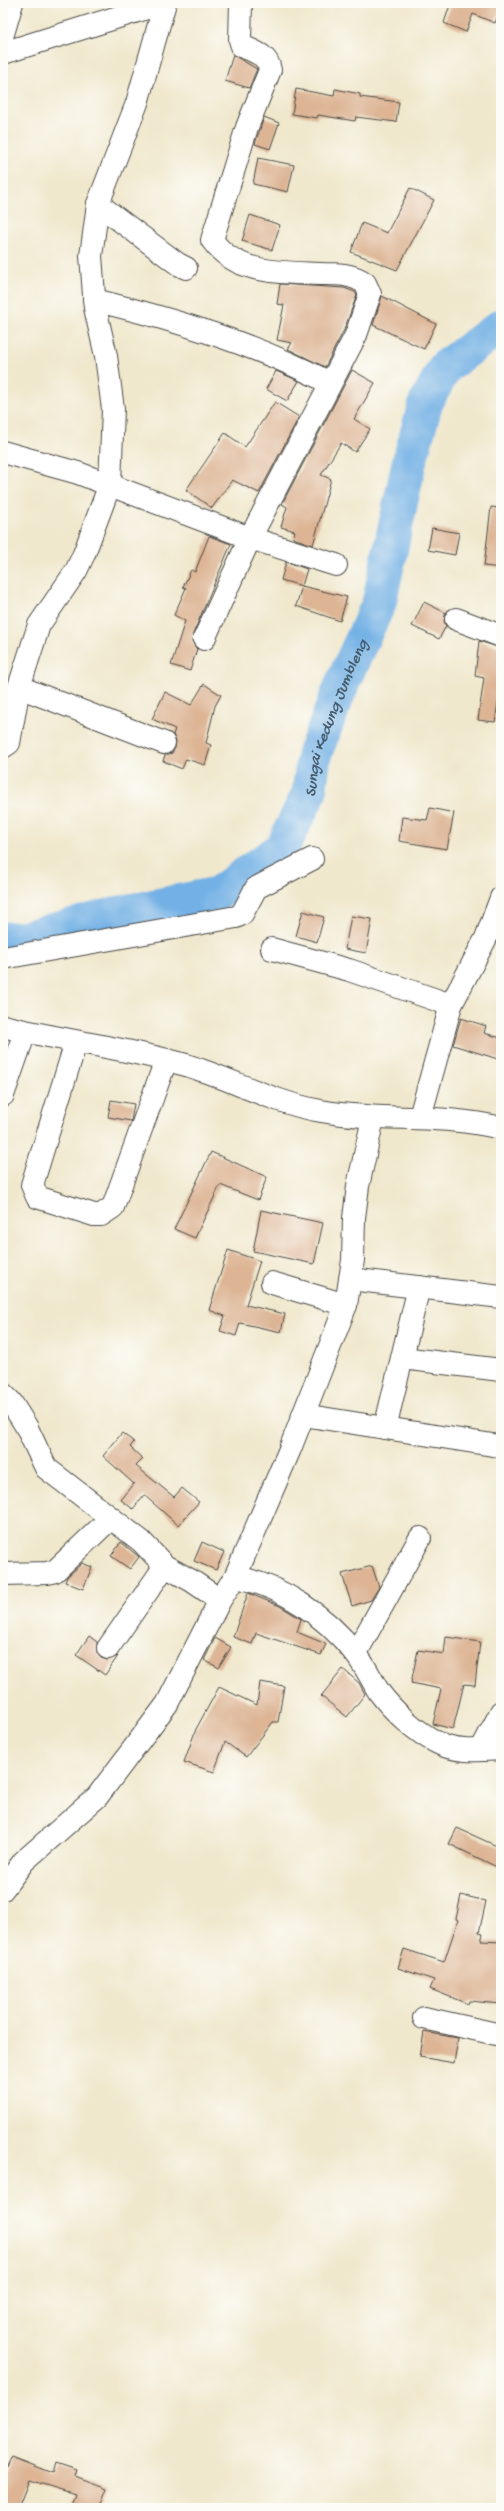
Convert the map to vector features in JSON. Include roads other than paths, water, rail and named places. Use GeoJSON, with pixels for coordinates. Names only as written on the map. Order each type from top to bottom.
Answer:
{"type":"FeatureCollection","features":[{"type":"Feature","properties":{"kind":"street"},"geometry":{"type":"LineString","coordinates":[[3,34],[12,3]]}},
{"type":"Feature","properties":{"kind":"street"},"geometry":{"type":"LineString","coordinates":[[3,53],[164,3]]}},
{"type":"Feature","properties":{"kind":"street"},"geometry":{"type":"LineString","coordinates":[[3,747],[9,743],[19,687],[39,625],[81,560],[110,484],[113,409],[106,356],[94,300],[91,256],[98,204],[137,103],[164,3]]}},
{"type":"Feature","properties":{"kind":"street"},"geometry":{"type":"LineString","coordinates":[[204,639],[250,538],[356,335],[369,302],[370,294],[365,283],[346,275],[257,270],[234,261],[220,251],[212,240],[247,127],[270,70],[265,57],[242,46],[240,40],[241,3]]}},
{"type":"Feature","properties":{"kind":"street"},"geometry":{"type":"LineString","coordinates":[[98,204],[178,264],[186,268]]}},
{"type":"Feature","properties":{"kind":"street"},"geometry":{"type":"LineString","coordinates":[[94,300],[226,337],[295,365],[330,383]]}},
{"type":"Feature","properties":{"kind":"street"},"geometry":{"type":"LineString","coordinates":[[3,452],[78,473],[250,538],[336,565]]}},
{"type":"Feature","properties":{"kind":"street"},"geometry":{"type":"LineString","coordinates":[[456,619],[501,636]]}},
{"type":"Feature","properties":{"kind":"street"},"geometry":{"type":"LineString","coordinates":[[19,687],[164,743]]}},
{"type":"Feature","properties":{"kind":"street"},"geometry":{"type":"LineString","coordinates":[[3,958],[236,917],[242,914],[256,888],[312,859]]}},
{"type":"Feature","properties":{"kind":"street"},"geometry":{"type":"LineString","coordinates":[[420,1117],[452,1005],[486,938],[501,898]]}},
{"type":"Feature","properties":{"kind":"street"},"geometry":{"type":"LineString","coordinates":[[272,949],[349,970],[452,1005]]}},
{"type":"Feature","properties":{"kind":"street"},"geometry":{"type":"LineString","coordinates":[[3,1026],[166,1060],[218,1076],[272,1098],[320,1111],[371,1117],[461,1119],[501,1128]]}},
{"type":"Feature","properties":{"kind":"street"},"geometry":{"type":"LineString","coordinates":[[3,1095],[26,1032]]}},
{"type":"Feature","properties":{"kind":"street"},"geometry":{"type":"LineString","coordinates":[[76,1042],[32,1185],[37,1197],[94,1215],[101,1216],[113,1207],[166,1060]]}},
{"type":"Feature","properties":{"kind":"street"},"geometry":{"type":"LineString","coordinates":[[3,1889],[24,1861],[97,1797],[167,1704],[220,1600],[234,1577],[304,1415],[346,1305],[350,1279],[358,1186],[372,1123],[371,1117]]}},
{"type":"Feature","properties":{"kind":"street"},"geometry":{"type":"LineString","coordinates":[[350,1279],[501,1297]]}},
{"type":"Feature","properties":{"kind":"street"},"geometry":{"type":"LineString","coordinates":[[272,1283],[346,1305]]}},
{"type":"Feature","properties":{"kind":"street"},"geometry":{"type":"LineString","coordinates":[[385,1428],[419,1287]]}},
{"type":"Feature","properties":{"kind":"street"},"geometry":{"type":"LineString","coordinates":[[402,1358],[501,1370]]}},
{"type":"Feature","properties":{"kind":"street"},"geometry":{"type":"LineString","coordinates":[[3,1394],[11,1402],[26,1426],[46,1468],[141,1541],[165,1566],[192,1580],[220,1600]]}},
{"type":"Feature","properties":{"kind":"street"},"geometry":{"type":"LineString","coordinates":[[304,1415],[499,1446]]}},
{"type":"Feature","properties":{"kind":"street"},"geometry":{"type":"LineString","coordinates":[[3,1574],[46,1573],[55,1571],[111,1518]]}},
{"type":"Feature","properties":{"kind":"street"},"geometry":{"type":"LineString","coordinates":[[356,1653],[420,1538]]}},
{"type":"Feature","properties":{"kind":"street"},"geometry":{"type":"LineString","coordinates":[[108,1648],[165,1566]]}},
{"type":"Feature","properties":{"kind":"street"},"geometry":{"type":"LineString","coordinates":[[234,1577],[259,1583],[301,1604],[326,1623],[356,1653],[380,1692],[416,1729],[439,1744],[456,1748],[491,1750],[501,1712]]}},
{"type":"Feature","properties":{"kind":"street"},"geometry":{"type":"LineString","coordinates":[[424,2018],[501,2035]]}},
{"type":"Feature","properties":{"kind":"waterway","name":"Sungai Kedung Jumbleng"},"geometry":{"type":"LineString","coordinates":[[3,939],[21,939],[121,913],[217,894],[282,848],[309,793],[314,755],[344,679],[379,603],[409,463],[426,402],[445,367],[501,326]]}}]}
